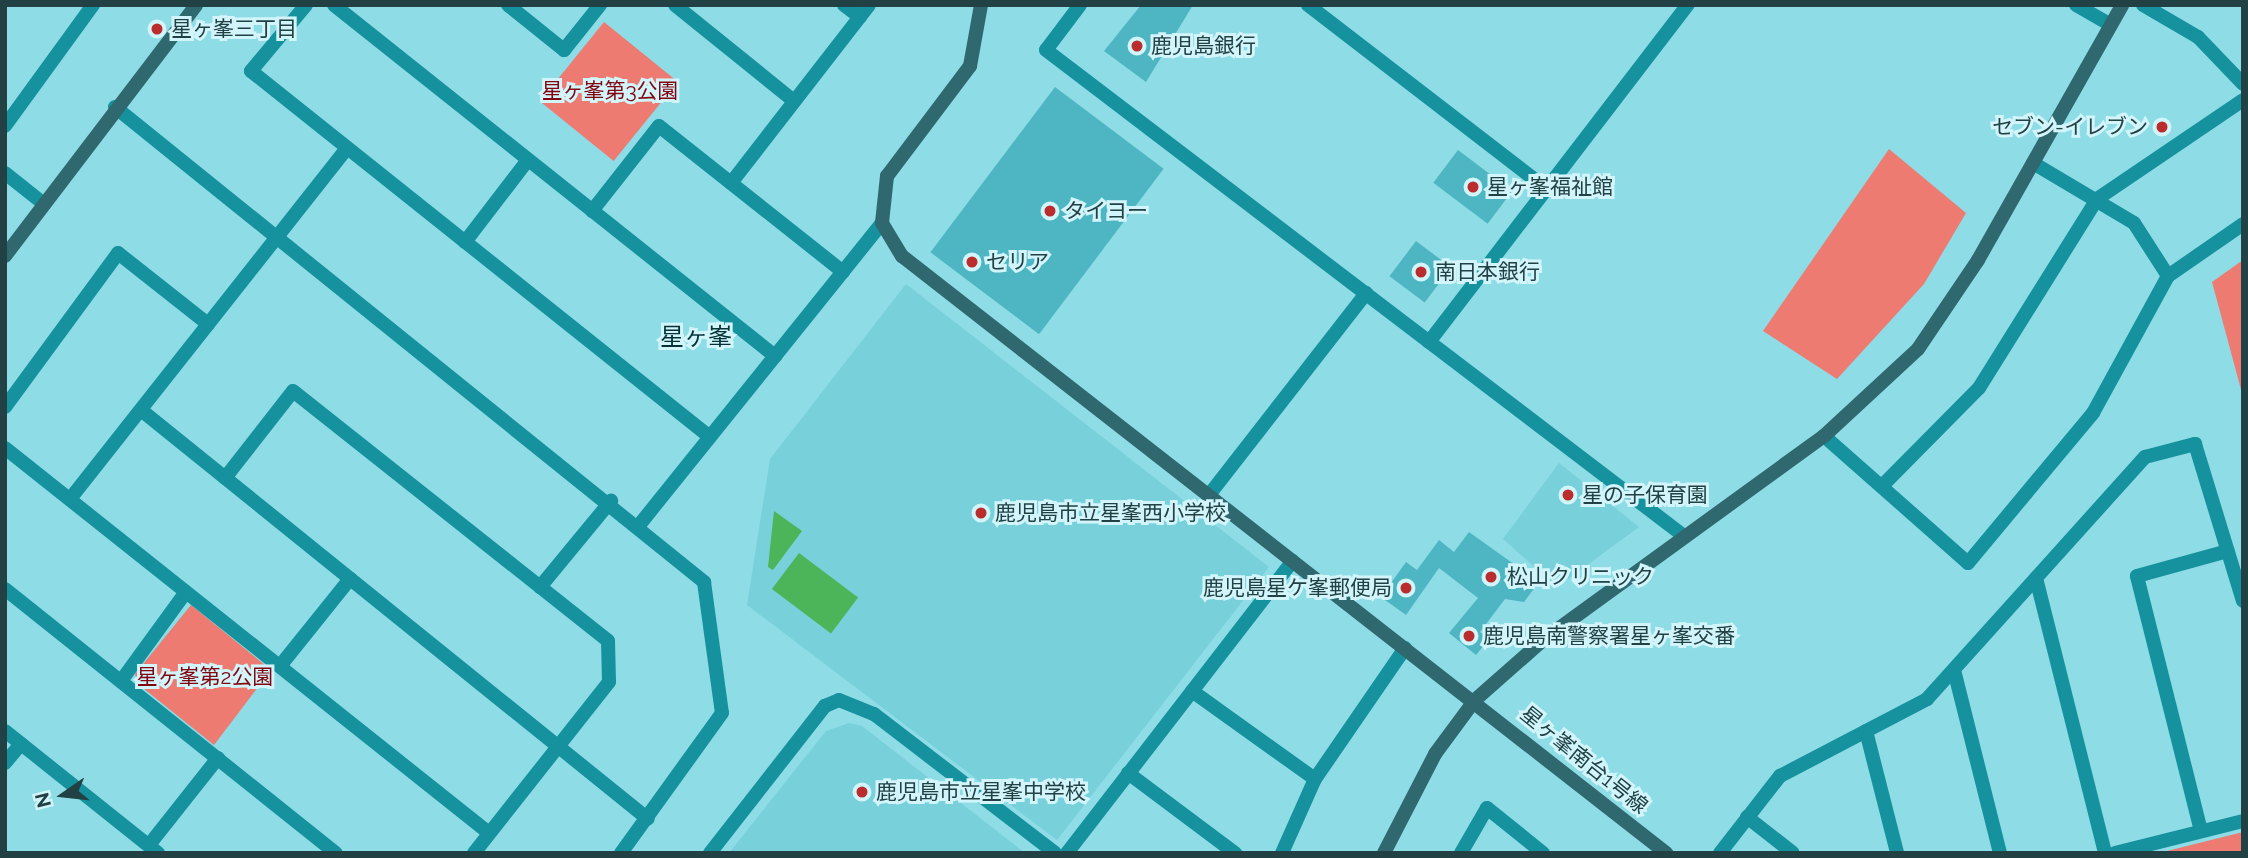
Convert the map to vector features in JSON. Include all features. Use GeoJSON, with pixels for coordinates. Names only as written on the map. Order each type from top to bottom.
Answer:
{"type":"FeatureCollection","features":[{"type":"Feature","properties":{"kind":"street"},"geometry":{"type":"LineString","coordinates":[[5,126],[93,5]]}},
{"type":"Feature","properties":{"kind":"street"},"geometry":{"type":"LineString","coordinates":[[5,256],[115,107],[196,5]]}},
{"type":"Feature","properties":{"kind":"street"},"geometry":{"type":"LineString","coordinates":[[306,5],[251,71],[710,437]]}},
{"type":"Feature","properties":{"kind":"street"},"geometry":{"type":"LineString","coordinates":[[334,5],[775,356]]}},
{"type":"Feature","properties":{"kind":"street"},"geometry":{"type":"LineString","coordinates":[[508,5],[564,50],[600,5]]}},
{"type":"Feature","properties":{"kind":"street"},"geometry":{"type":"LineString","coordinates":[[675,5],[794,101]]}},
{"type":"Feature","properties":{"kind":"street"},"geometry":{"type":"LineString","coordinates":[[844,5],[860,17]]}},
{"type":"Feature","properties":{"kind":"street"},"geometry":{"type":"LineString","coordinates":[[731,183],[869,5]]}},
{"type":"Feature","properties":{"kind":"street"},"geometry":{"type":"LineString","coordinates":[[640,524],[882,223],[893,166],[970,66],[981,5]]}},
{"type":"Feature","properties":{"kind":"street"},"geometry":{"type":"LineString","coordinates":[[1080,5],[1046,50],[1684,536]]}},
{"type":"Feature","properties":{"kind":"street"},"geometry":{"type":"LineString","coordinates":[[1308,5],[1547,189]]}},
{"type":"Feature","properties":{"kind":"street"},"geometry":{"type":"LineString","coordinates":[[1429,342],[1688,5]]}},
{"type":"Feature","properties":{"kind":"street"},"geometry":{"type":"LineString","coordinates":[[2076,5],[2111,25]]}},
{"type":"Feature","properties":{"kind":"street"},"geometry":{"type":"LineString","coordinates":[[1384,853],[1435,754],[1475,700],[1543,639],[1824,436],[1886,383],[1946,313],[2122,5]]}},
{"type":"Feature","properties":{"kind":"street"},"geometry":{"type":"LineString","coordinates":[[2143,5],[2198,37],[2243,84]]}},
{"type":"Feature","properties":{"kind":"street"},"geometry":{"type":"LineString","coordinates":[[1882,486],[1979,388],[2097,199],[2243,100]]}},
{"type":"Feature","properties":{"kind":"street"},"geometry":{"type":"LineString","coordinates":[[115,107],[640,524],[704,582],[722,713],[621,853]]}},
{"type":"Feature","properties":{"kind":"street"},"geometry":{"type":"LineString","coordinates":[[592,211],[659,126],[842,272]]}},
{"type":"Feature","properties":{"kind":"street"},"geometry":{"type":"LineString","coordinates":[[70,499],[347,148]]}},
{"type":"Feature","properties":{"kind":"street"},"geometry":{"type":"LineString","coordinates":[[465,242],[528,160]]}},
{"type":"Feature","properties":{"kind":"street"},"geometry":{"type":"LineString","coordinates":[[2033,163],[2134,223],[2168,276]]}},
{"type":"Feature","properties":{"kind":"street"},"geometry":{"type":"LineString","coordinates":[[5,173],[44,204]]}},
{"type":"Feature","properties":{"kind":"street","name":"星ヶ峯南台1号線"},"geometry":{"type":"LineString","coordinates":[[882,223],[902,256],[1475,700],[1666,853]]}},
{"type":"Feature","properties":{"kind":"street"},"geometry":{"type":"LineString","coordinates":[[1824,436],[1968,563],[2093,413],[2168,276],[2243,224]]}},
{"type":"Feature","properties":{"kind":"street"},"geometry":{"type":"LineString","coordinates":[[5,407],[118,253],[208,324]]}},
{"type":"Feature","properties":{"kind":"street"},"geometry":{"type":"LineString","coordinates":[[1209,495],[1366,293]]}},
{"type":"Feature","properties":{"kind":"street"},"geometry":{"type":"LineString","coordinates":[[225,478],[293,391],[608,641],[609,682],[474,853]]}},
{"type":"Feature","properties":{"kind":"street"},"geometry":{"type":"LineString","coordinates":[[141,410],[648,819]]}},
{"type":"Feature","properties":{"kind":"street"},"geometry":{"type":"LineString","coordinates":[[1720,853],[1780,775],[1927,699],[2145,457],[2195,444],[2243,601]]}},
{"type":"Feature","properties":{"kind":"street"},"geometry":{"type":"LineString","coordinates":[[5,448],[489,833]]}},
{"type":"Feature","properties":{"kind":"street"},"geometry":{"type":"LineString","coordinates":[[540,587],[611,501]]}},
{"type":"Feature","properties":{"kind":"street"},"geometry":{"type":"LineString","coordinates":[[2201,831],[2137,576],[2228,551]]}},
{"type":"Feature","properties":{"kind":"street"},"geometry":{"type":"LineString","coordinates":[[1067,853],[1293,561]]}},
{"type":"Feature","properties":{"kind":"street"},"geometry":{"type":"LineString","coordinates":[[2036,578],[2105,853]]}},
{"type":"Feature","properties":{"kind":"street"},"geometry":{"type":"LineString","coordinates":[[280,666],[350,579]]}},
{"type":"Feature","properties":{"kind":"street"},"geometry":{"type":"LineString","coordinates":[[6,590],[336,853]]}},
{"type":"Feature","properties":{"kind":"street"},"geometry":{"type":"LineString","coordinates":[[121,681],[186,592]]}},
{"type":"Feature","properties":{"kind":"street"},"geometry":{"type":"LineString","coordinates":[[1282,853],[1315,779],[1405,648]]}},
{"type":"Feature","properties":{"kind":"street"},"geometry":{"type":"LineString","coordinates":[[1954,670],[2000,853]]}},
{"type":"Feature","properties":{"kind":"street"},"geometry":{"type":"LineString","coordinates":[[1192,691],[1315,779]]}},
{"type":"Feature","properties":{"kind":"street"},"geometry":{"type":"LineString","coordinates":[[710,853],[825,706],[839,700],[874,714],[1055,853]]}},
{"type":"Feature","properties":{"kind":"street"},"geometry":{"type":"LineString","coordinates":[[5,731],[153,849],[218,758]]}},
{"type":"Feature","properties":{"kind":"street"},"geometry":{"type":"LineString","coordinates":[[1866,731],[1897,853]]}},
{"type":"Feature","properties":{"kind":"street"},"geometry":{"type":"LineString","coordinates":[[5,763],[21,744]]}},
{"type":"Feature","properties":{"kind":"street"},"geometry":{"type":"LineString","coordinates":[[1128,773],[1235,853]]}},
{"type":"Feature","properties":{"kind":"street"},"geometry":{"type":"LineString","coordinates":[[1461,853],[1487,808],[1544,853]]}},
{"type":"Feature","properties":{"kind":"street"},"geometry":{"type":"LineString","coordinates":[[1748,817],[1793,853]]}},
{"type":"Feature","properties":{"kind":"street"},"geometry":{"type":"LineString","coordinates":[[2115,853],[2243,821]]}},
{"type":"Feature","properties":{"kind":"shaded area","name":"鹿児島市立星峯西小学校"},"geometry":{"type":"Polygon","coordinates":[[[906,284],[1269,567],[1057,840],[747,605],[770,459],[906,284]]]}},
{"type":"Feature","properties":{"kind":"shaded area","name":"星の子保育園"},"geometry":{"type":"Polygon","coordinates":[[[1559,463],[1639,527],[1557,587],[1503,539],[1559,463]]]}},
{"type":"Feature","properties":{"kind":"shaded area"},"geometry":{"type":"Polygon","coordinates":[[[774,511],[802,531],[773,570],[768,567],[774,511]]]}},
{"type":"Feature","properties":{"kind":"shaded area"},"geometry":{"type":"Polygon","coordinates":[[[799,553],[858,598],[831,633],[772,589],[799,553]]]}},
{"type":"Feature","properties":{"kind":"shaded area","name":"鹿児島市立星峯中学校"},"geometry":{"type":"Polygon","coordinates":[[[849,723],[862,726],[1025,853],[729,853],[826,731],[849,723]]]}},
{"type":"Feature","properties":{"kind":"green space","name":"星ヶ峯第3公園"},"geometry":{"type":"Polygon","coordinates":[[[604,22],[678,82],[614,161],[540,101],[604,22]]]}},
{"type":"Feature","properties":{"kind":"green space"},"geometry":{"type":"Polygon","coordinates":[[[1889,149],[1966,213],[1924,284],[1837,379],[1763,331],[1889,149]]]}},
{"type":"Feature","properties":{"kind":"green space"},"geometry":{"type":"Polygon","coordinates":[[[2243,260],[2243,397],[2212,282],[2243,260]]]}},
{"type":"Feature","properties":{"kind":"green space","name":"星ヶ峯第2公園"},"geometry":{"type":"Polygon","coordinates":[[[191,605],[271,670],[214,745],[138,684],[135,674],[191,605]]]}},
{"type":"Feature","properties":{"kind":"green space"},"geometry":{"type":"Polygon","coordinates":[[[2243,832],[2243,853],[2159,853],[2243,832]]]}},
{"type":"Feature","properties":{"kind":"building","name":"鹿児島銀行"},"geometry":{"type":"Polygon","coordinates":[[[1141,5],[1193,5],[1146,82],[1104,51],[1141,5]]]}},
{"type":"Feature","properties":{"kind":"building","name":"タイヨー"},"geometry":{"type":"Polygon","coordinates":[[[1055,87],[1164,169],[1039,334],[930,252],[1055,87]]]}},
{"type":"Feature","properties":{"kind":"building","name":"星ヶ峯福祉館"},"geometry":{"type":"Polygon","coordinates":[[[1458,150],[1512,191],[1488,224],[1433,183],[1458,150]]]}},
{"type":"Feature","properties":{"kind":"building","name":"南日本銀行"},"geometry":{"type":"Polygon","coordinates":[[[1416,241],[1451,267],[1425,303],[1390,276],[1416,241]]]}},
{"type":"Feature","properties":{"kind":"building"},"geometry":{"type":"Polygon","coordinates":[[[1469,532],[1539,582],[1524,602],[1505,599],[1480,632],[1489,639],[1476,655],[1449,633],[1478,598],[1439,568],[1406,615],[1381,597],[1406,562],[1417,570],[1439,540],[1454,552],[1469,532]]]}},
{"type":"Feature","properties":{"kind":"place","name":"星ヶ峯三丁目"},"geometry":{"type":"Point","coordinates":[157,29]}},
{"type":"Feature","properties":{"kind":"place","name":"鹿児島銀行"},"geometry":{"type":"Point","coordinates":[1137,46]}},
{"type":"Feature","properties":{"kind":"place","name":"セブン-イレブン"},"geometry":{"type":"Point","coordinates":[2162,127]}},
{"type":"Feature","properties":{"kind":"place","name":"星ヶ峯福祉館"},"geometry":{"type":"Point","coordinates":[1473,187]}},
{"type":"Feature","properties":{"kind":"place","name":"タイヨー"},"geometry":{"type":"Point","coordinates":[1050,211]}},
{"type":"Feature","properties":{"kind":"place","name":"セリア"},"geometry":{"type":"Point","coordinates":[972,262]}},
{"type":"Feature","properties":{"kind":"place","name":"南日本銀行"},"geometry":{"type":"Point","coordinates":[1421,272]}},
{"type":"Feature","properties":{"kind":"place","name":"星の子保育園"},"geometry":{"type":"Point","coordinates":[1568,495]}},
{"type":"Feature","properties":{"kind":"place","name":"鹿児島市立星峯西小学校"},"geometry":{"type":"Point","coordinates":[981,513]}},
{"type":"Feature","properties":{"kind":"place","name":"松山クリニック"},"geometry":{"type":"Point","coordinates":[1491,577]}},
{"type":"Feature","properties":{"kind":"place","name":"鹿児島星ケ峯郵便局"},"geometry":{"type":"Point","coordinates":[1406,588]}},
{"type":"Feature","properties":{"kind":"place","name":"鹿児島南警察署星ヶ峯交番"},"geometry":{"type":"Point","coordinates":[1469,636]}},
{"type":"Feature","properties":{"kind":"place","name":"鹿児島市立星峯中学校"},"geometry":{"type":"Point","coordinates":[862,792]}},
{"type":"Feature","properties":{"kind":"district","name":"星ヶ峯"},"geometry":{"type":"Point","coordinates":[696,337]}}]}
